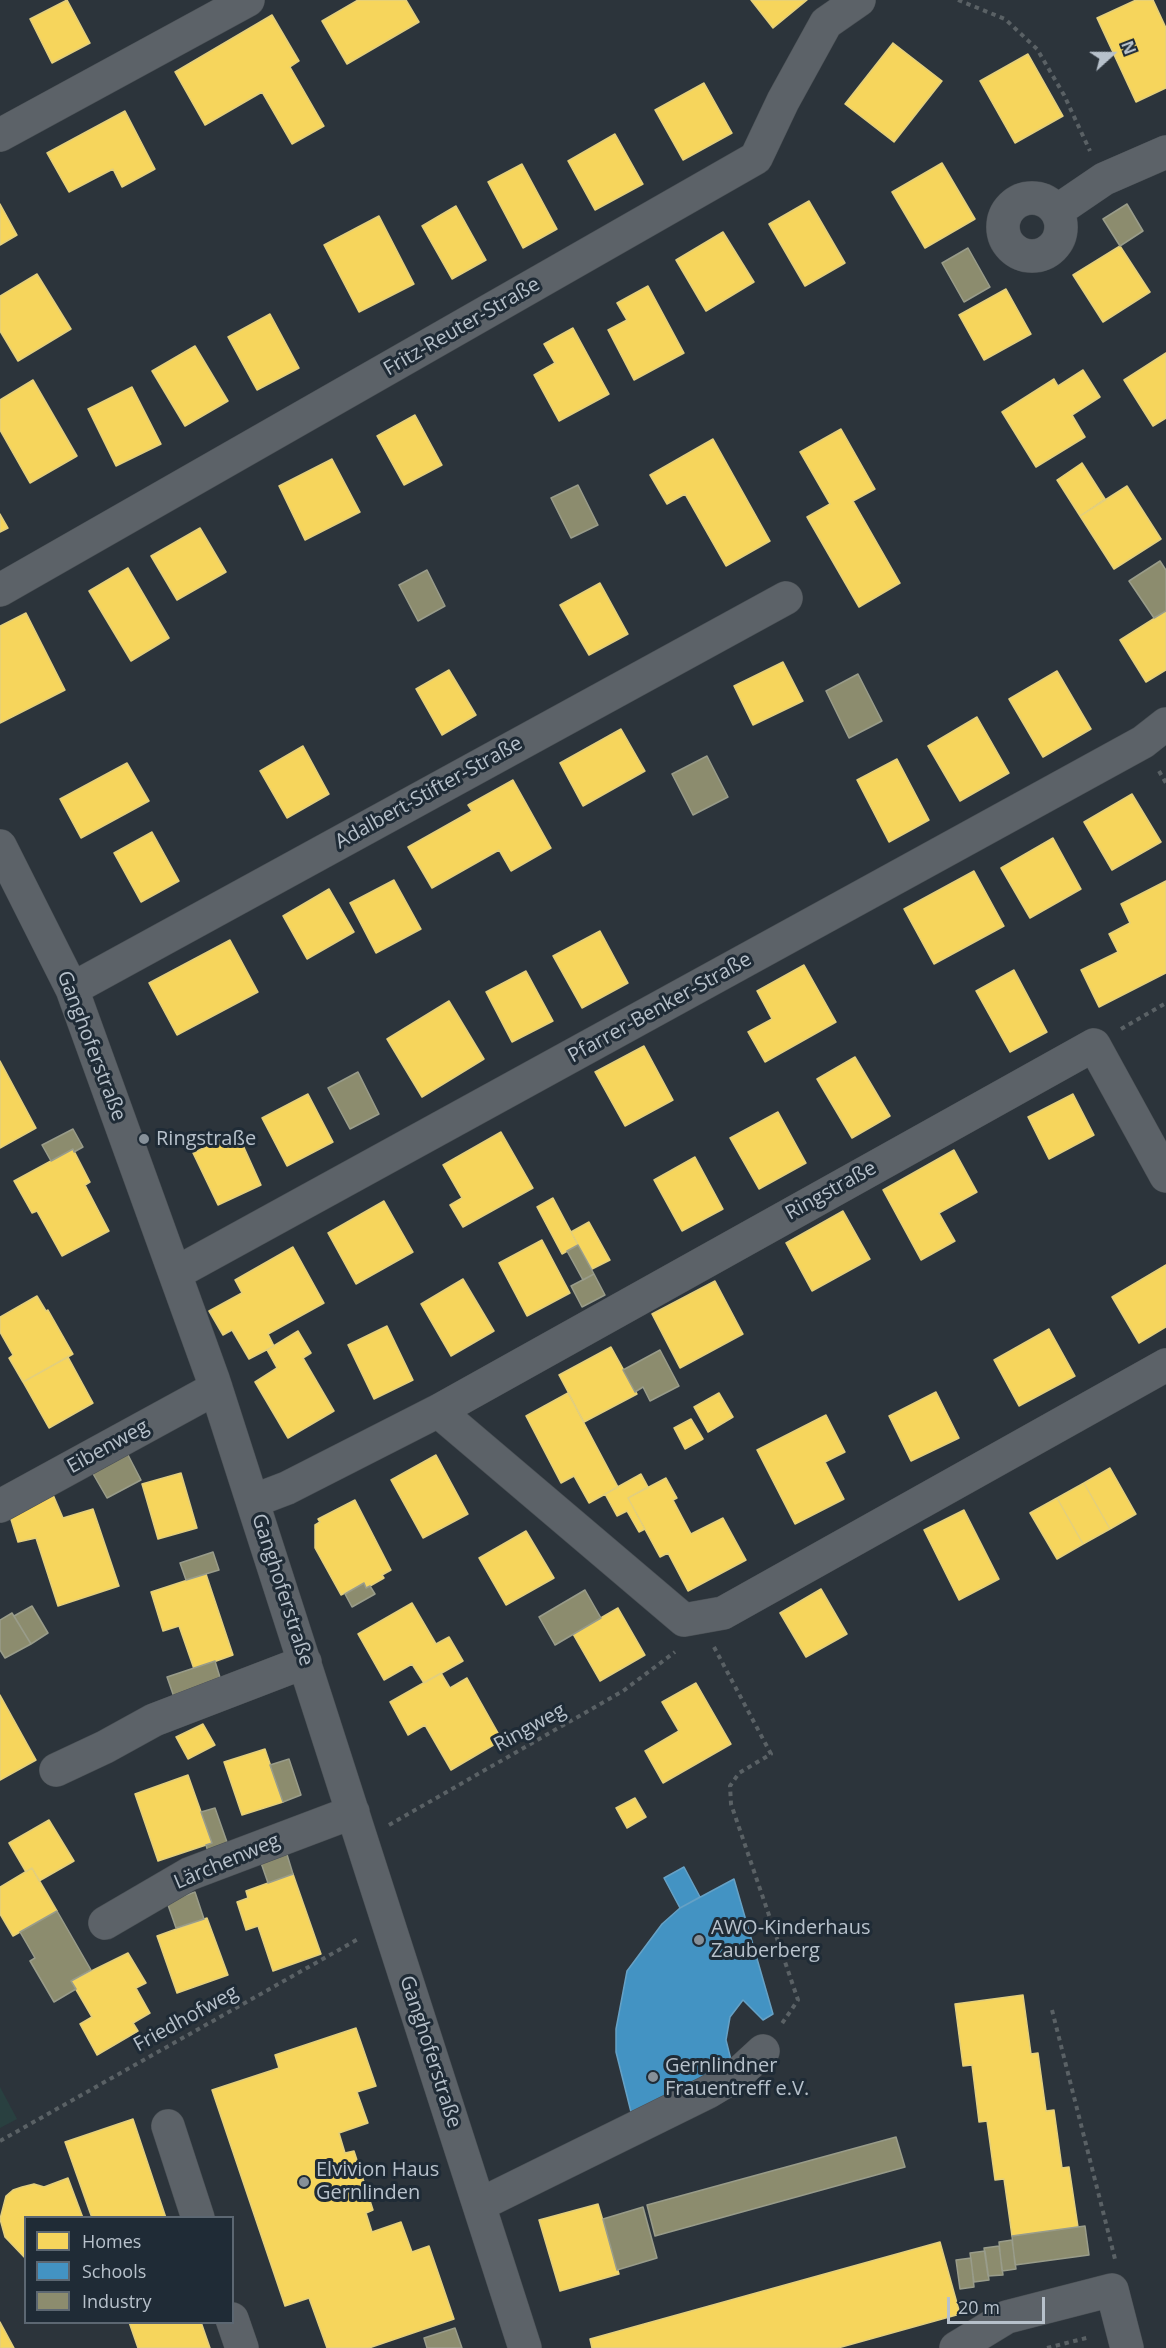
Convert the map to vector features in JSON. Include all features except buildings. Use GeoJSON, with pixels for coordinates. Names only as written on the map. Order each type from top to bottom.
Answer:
{"type":"FeatureCollection","features":[{"type":"Feature","properties":{"kind":"street"},"geometry":{"type":"LineString","coordinates":[[0,135],[248,0]]}},
{"type":"Feature","properties":{"kind":"street","name":"Fritz-Reuter-Straße"},"geometry":{"type":"LineString","coordinates":[[0,590],[756,158],[783,100],[826,23],[859,0]]}},
{"type":"Feature","properties":{"kind":"street"},"geometry":{"type":"LineString","coordinates":[[1057,211],[1104,179],[1166,152]]}},
{"type":"Feature","properties":{"kind":"street","name":"Adalbert-Stifter-Straße"},"geometry":{"type":"LineString","coordinates":[[72,988],[786,598]]}},
{"type":"Feature","properties":{"kind":"street","name":"Pfarrer-Benker-Straße"},"geometry":{"type":"LineString","coordinates":[[176,1273],[1155,733]]}},
{"type":"Feature","properties":{"kind":"street","name":"Ganghoferstraße"},"geometry":{"type":"LineString","coordinates":[[0,846],[72,988],[176,1273],[253,1501],[525,2348]]}},
{"type":"Feature","properties":{"kind":"street"},"geometry":{"type":"LineString","coordinates":[[1094,1045],[1166,1176]]}},
{"type":"Feature","properties":{"kind":"street","name":"Ringstraße"},"geometry":{"type":"LineString","coordinates":[[253,1501],[287,1488],[438,1411],[1094,1045]]}},
{"type":"Feature","properties":{"kind":"street"},"geometry":{"type":"LineString","coordinates":[[438,1411],[684,1620],[723,1612],[1166,1365]]}},
{"type":"Feature","properties":{"kind":"street","name":"Eibenweg"},"geometry":{"type":"LineString","coordinates":[[0,1506],[216,1388]]}},
{"type":"Feature","properties":{"kind":"street"},"geometry":{"type":"LineString","coordinates":[[56,1770],[154,1720],[305,1662]]}},
{"type":"Feature","properties":{"kind":"street","name":"Lärchenweg"},"geometry":{"type":"LineString","coordinates":[[105,1923],[189,1874],[357,1824]]}},
{"type":"Feature","properties":{"kind":"street"},"geometry":{"type":"LineString","coordinates":[[479,2205],[708,2092],[738,2074],[764,2051]]}},
{"type":"Feature","properties":{"kind":"street"},"geometry":{"type":"LineString","coordinates":[[168,2126],[198,2216]]}},
{"type":"Feature","properties":{"kind":"street"},"geometry":{"type":"LineString","coordinates":[[956,2348],[1007,2317],[1112,2290],[1124,2339]]}},
{"type":"Feature","properties":{"kind":"street"},"geometry":{"type":"LineString","coordinates":[[234,2324],[242,2348]]}},
{"type":"Feature","properties":{"kind":"path"},"geometry":{"type":"LineString","coordinates":[[958,0],[1005,19],[1037,49],[1064,95],[1104,179]]}},
{"type":"Feature","properties":{"kind":"path"},"geometry":{"type":"LineString","coordinates":[[1094,1045],[1166,1003]]}},
{"type":"Feature","properties":{"kind":"path"},"geometry":{"type":"LineString","coordinates":[[684,1620],[708,1635],[771,1754],[739,1773],[730,1786],[731,1804],[798,2000],[764,2051]]}},
{"type":"Feature","properties":{"kind":"path","name":"Ringweg"},"geometry":{"type":"LineString","coordinates":[[357,1824],[381,1830],[622,1691],[685,1644],[684,1620]]}},
{"type":"Feature","properties":{"kind":"path","name":"Friedhofweg"},"geometry":{"type":"LineString","coordinates":[[0,2141],[387,1923]]}},
{"type":"Feature","properties":{"kind":"path"},"geometry":{"type":"LineString","coordinates":[[1052,2010],[1117,2265],[1112,2290]]}},
{"type":"Feature","properties":{"kind":"path"},"geometry":{"type":"LineString","coordinates":[[1047,2348],[1124,2339]]}},
{"type":"Feature","properties":{"kind":"green space"},"geometry":{"type":"Polygon","coordinates":[[[0,2087],[17,2119],[0,2128],[0,2087]]]}},
{"type":"Feature","properties":{"kind":"place","name":"Ringstraße"},"geometry":{"type":"Point","coordinates":[144,1139]}},
{"type":"Feature","properties":{"kind":"place","name":"AWO-Kinderhaus Zauberberg"},"geometry":{"type":"Point","coordinates":[699,1940]}},
{"type":"Feature","properties":{"kind":"place","name":"Gernlindner Frauentreff e.V."},"geometry":{"type":"Point","coordinates":[653,2077]}},
{"type":"Feature","properties":{"kind":"place","name":"Elvivion Haus Gernlinden"},"geometry":{"type":"Point","coordinates":[304,2182]}}]}
